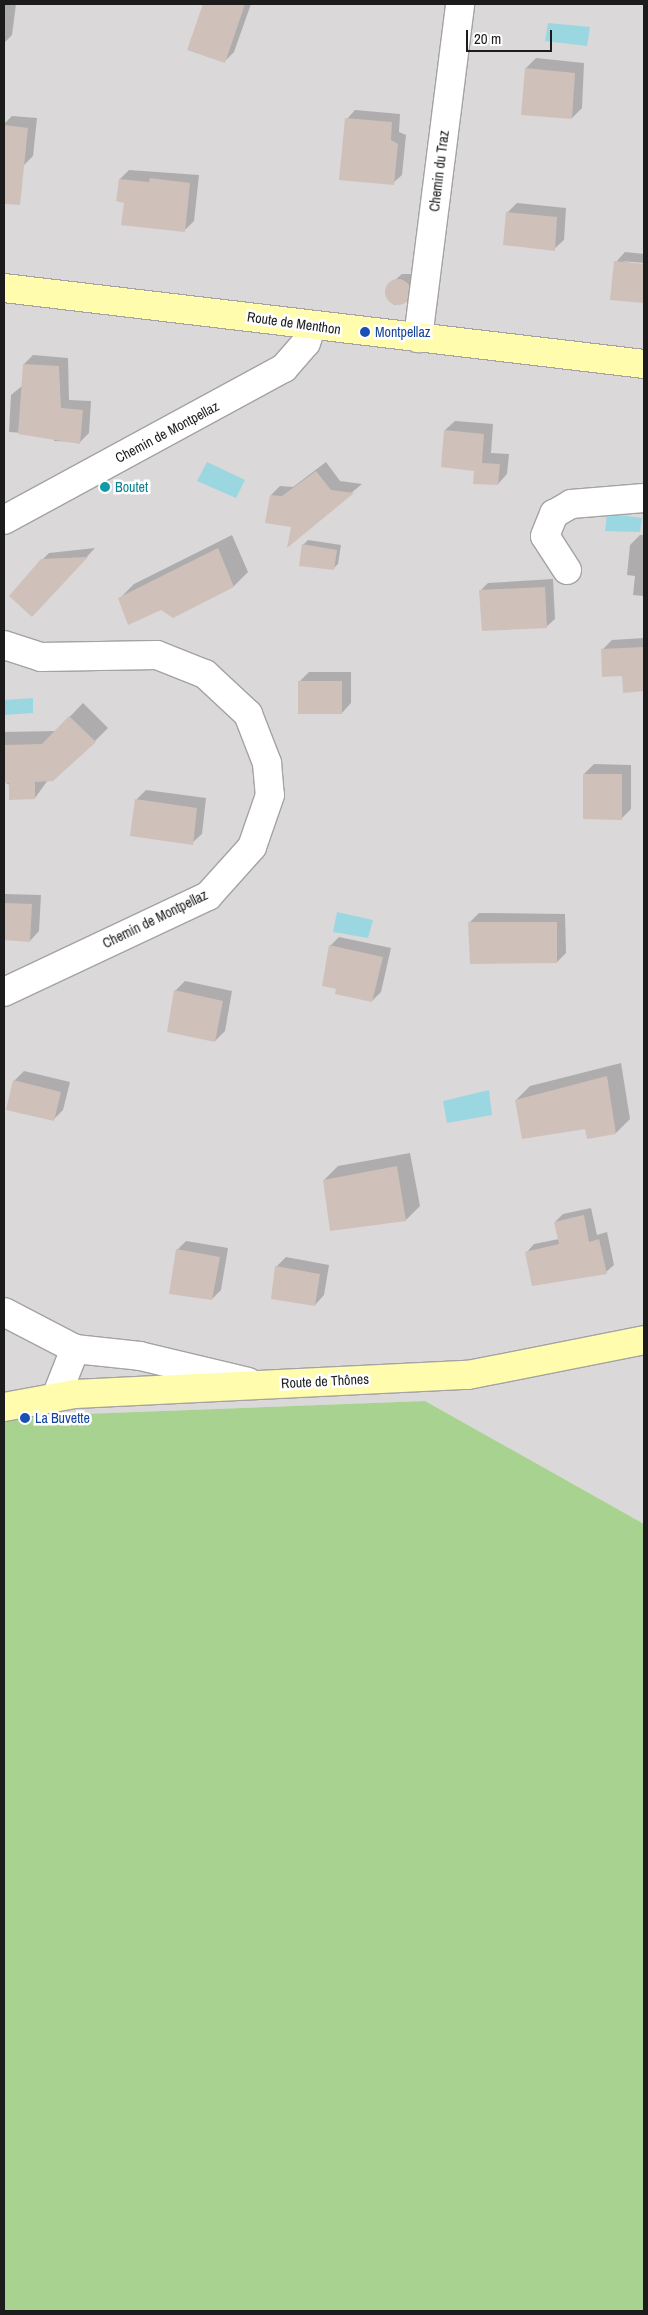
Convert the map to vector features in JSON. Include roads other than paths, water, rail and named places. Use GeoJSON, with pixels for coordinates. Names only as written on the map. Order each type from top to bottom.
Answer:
{"type":"FeatureCollection","features":[{"type":"Feature","properties":{"kind":"main road","name":"Route de Menthon"},"geometry":{"type":"LineString","coordinates":[[4,288],[644,364]]}},
{"type":"Feature","properties":{"kind":"main road","name":"Route de Thônes"},"geometry":{"type":"LineString","coordinates":[[4,1407],[56,1397],[257,1384],[468,1374],[644,1340]]}},
{"type":"Feature","properties":{"kind":"street","name":"Chemin du Traz"},"geometry":{"type":"LineString","coordinates":[[418,338],[460,4]]}},
{"type":"Feature","properties":{"kind":"street","name":"Chemin de Montpellaz"},"geometry":{"type":"LineString","coordinates":[[4,520],[284,368],[306,343],[312,325]]}},
{"type":"Feature","properties":{"kind":"street"},"geometry":{"type":"LineString","coordinates":[[567,570],[545,536],[554,514],[571,504],[644,498]]}},
{"type":"Feature","properties":{"kind":"street","name":"Chemin de Montpellaz"},"geometry":{"type":"LineString","coordinates":[[4,644],[41,657],[157,655],[205,674],[248,714],[267,763],[270,795],[252,847],[208,896],[4,992]]}},
{"type":"Feature","properties":{"kind":"street"},"geometry":{"type":"LineString","coordinates":[[4,1312],[75,1349],[140,1356],[257,1384]]}},
{"type":"Feature","properties":{"kind":"street"},"geometry":{"type":"LineString","coordinates":[[56,1397],[75,1349]]}},
{"type":"Feature","properties":{"kind":"water"},"geometry":{"type":"Polygon","coordinates":[[[548,23],[590,27],[587,46],[545,41],[548,23]]]}},
{"type":"Feature","properties":{"kind":"water"},"geometry":{"type":"Polygon","coordinates":[[[207,462],[245,480],[236,498],[197,481],[207,462]]]}},
{"type":"Feature","properties":{"kind":"water"},"geometry":{"type":"Polygon","coordinates":[[[607,513],[642,518],[640,532],[605,531],[607,513]]]}},
{"type":"Feature","properties":{"kind":"water"},"geometry":{"type":"Polygon","coordinates":[[[33,698],[33,713],[4,715],[4,700],[33,698]]]}},
{"type":"Feature","properties":{"kind":"water"},"geometry":{"type":"Polygon","coordinates":[[[337,912],[373,920],[368,938],[333,932],[337,912]]]}},
{"type":"Feature","properties":{"kind":"water"},"geometry":{"type":"Polygon","coordinates":[[[489,1090],[492,1115],[447,1123],[443,1101],[489,1090]]]}},
{"type":"Feature","properties":{"kind":"place","name":"Montpellaz"},"geometry":{"type":"Point","coordinates":[365,332]}},
{"type":"Feature","properties":{"kind":"place","name":"Boutet"},"geometry":{"type":"Point","coordinates":[105,487]}},
{"type":"Feature","properties":{"kind":"place","name":"La Buvette"},"geometry":{"type":"Point","coordinates":[25,1418]}}]}
